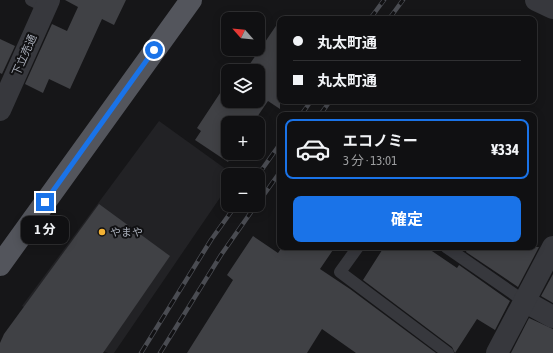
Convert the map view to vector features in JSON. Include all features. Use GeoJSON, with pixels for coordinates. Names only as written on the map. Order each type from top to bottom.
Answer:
{"type":"FeatureCollection","features":[{"type":"Feature","properties":{"kind":"main road"},"geometry":{"type":"LineString","coordinates":[[0,265],[190,0]]}},
{"type":"Feature","properties":{"kind":"street"},"geometry":{"type":"LineString","coordinates":[[536,0],[553,8]]}},
{"type":"Feature","properties":{"kind":"street","name":"下立売通"},"geometry":{"type":"LineString","coordinates":[[0,110],[42,2]]}},
{"type":"Feature","properties":{"kind":"street"},"geometry":{"type":"LineString","coordinates":[[497,353],[553,247]]}},
{"type":"Feature","properties":{"kind":"street"},"geometry":{"type":"LineString","coordinates":[[524,301],[553,317]]}},
{"type":"Feature","properties":{"kind":"lane"},"geometry":{"type":"LineString","coordinates":[[356,250],[340,272],[448,353]]}},
{"type":"Feature","properties":{"kind":"lane"},"geometry":{"type":"LineString","coordinates":[[450,250],[524,301]]}},
{"type":"Feature","properties":{"kind":"shaded area"},"geometry":{"type":"Polygon","coordinates":[[[159,121],[224,168],[221,168],[221,196],[114,353],[108,353],[77,340],[22,306],[159,121]]]}},
{"type":"Feature","properties":{"kind":"building"},"geometry":{"type":"Polygon","coordinates":[[[65,0],[126,0],[114,25],[102,19],[70,89],[49,79],[43,93],[25,84],[52,24],[67,31],[78,7],[65,0]]]}},
{"type":"Feature","properties":{"kind":"building"},"geometry":{"type":"Polygon","coordinates":[[[277,24],[277,104],[280,104],[280,109],[268,101],[265,105],[265,64],[250,64],[255,56],[265,56],[265,42],[277,24]]]}},
{"type":"Feature","properties":{"kind":"building"},"geometry":{"type":"Polygon","coordinates":[[[0,39],[15,46],[2,74],[0,73],[0,39]]]}},
{"type":"Feature","properties":{"kind":"building"},"geometry":{"type":"Polygon","coordinates":[[[221,92],[221,108],[263,108],[258,116],[221,116],[221,157],[195,140],[201,131],[197,128],[221,92]]]}},
{"type":"Feature","properties":{"kind":"building"},"geometry":{"type":"Polygon","coordinates":[[[99,204],[170,256],[103,353],[0,353],[0,343],[4,334],[99,204]]]}},
{"type":"Feature","properties":{"kind":"building"},"geometry":{"type":"Polygon","coordinates":[[[253,236],[278,253],[280,250],[333,250],[320,269],[350,289],[436,353],[356,353],[322,329],[307,353],[187,353],[233,280],[227,275],[253,236]]]}},
{"type":"Feature","properties":{"kind":"building"},"geometry":{"type":"Polygon","coordinates":[[[537,247],[539,247],[518,287],[466,252],[467,250],[537,250],[537,247]]]}},
{"type":"Feature","properties":{"kind":"building"},"geometry":{"type":"Polygon","coordinates":[[[382,250],[430,250],[457,268],[459,265],[510,301],[495,330],[477,319],[455,353],[452,347],[363,280],[382,250]]]}},
{"type":"Feature","properties":{"kind":"building"},"geometry":{"type":"Polygon","coordinates":[[[553,274],[553,303],[541,296],[553,274]]]}},
{"type":"Feature","properties":{"kind":"building"},"geometry":{"type":"Polygon","coordinates":[[[529,318],[553,329],[553,353],[511,353],[529,318]]]}},
{"type":"Feature","properties":{"kind":"railway"},"geometry":{"type":"LineString","coordinates":[[372,16],[384,0]]}},
{"type":"Feature","properties":{"kind":"railway"},"geometry":{"type":"LineString","coordinates":[[391,16],[403,0]]}},
{"type":"Feature","properties":{"kind":"railway"},"geometry":{"type":"LineString","coordinates":[[303,112],[309,104]]}},
{"type":"Feature","properties":{"kind":"railway"},"geometry":{"type":"LineString","coordinates":[[322,112],[328,104]]}},
{"type":"Feature","properties":{"kind":"railway"},"geometry":{"type":"LineString","coordinates":[[263,168],[277,148]]}},
{"type":"Feature","properties":{"kind":"railway"},"geometry":{"type":"LineString","coordinates":[[265,193],[277,176]]}},
{"type":"Feature","properties":{"kind":"railway"},"geometry":{"type":"LineString","coordinates":[[141,353],[211,240],[231,212]]}},
{"type":"Feature","properties":{"kind":"railway"},"geometry":{"type":"LineString","coordinates":[[160,353],[221,255],[251,212]]}},
{"type":"Feature","properties":{"kind":"place","name":"やまや"},"geometry":{"type":"Point","coordinates":[102,232]}},
{"type":"Feature","properties":{"kind":"route"},"geometry":{"type":"LineString","coordinates":[[45,202],[154,50]]}}]}
